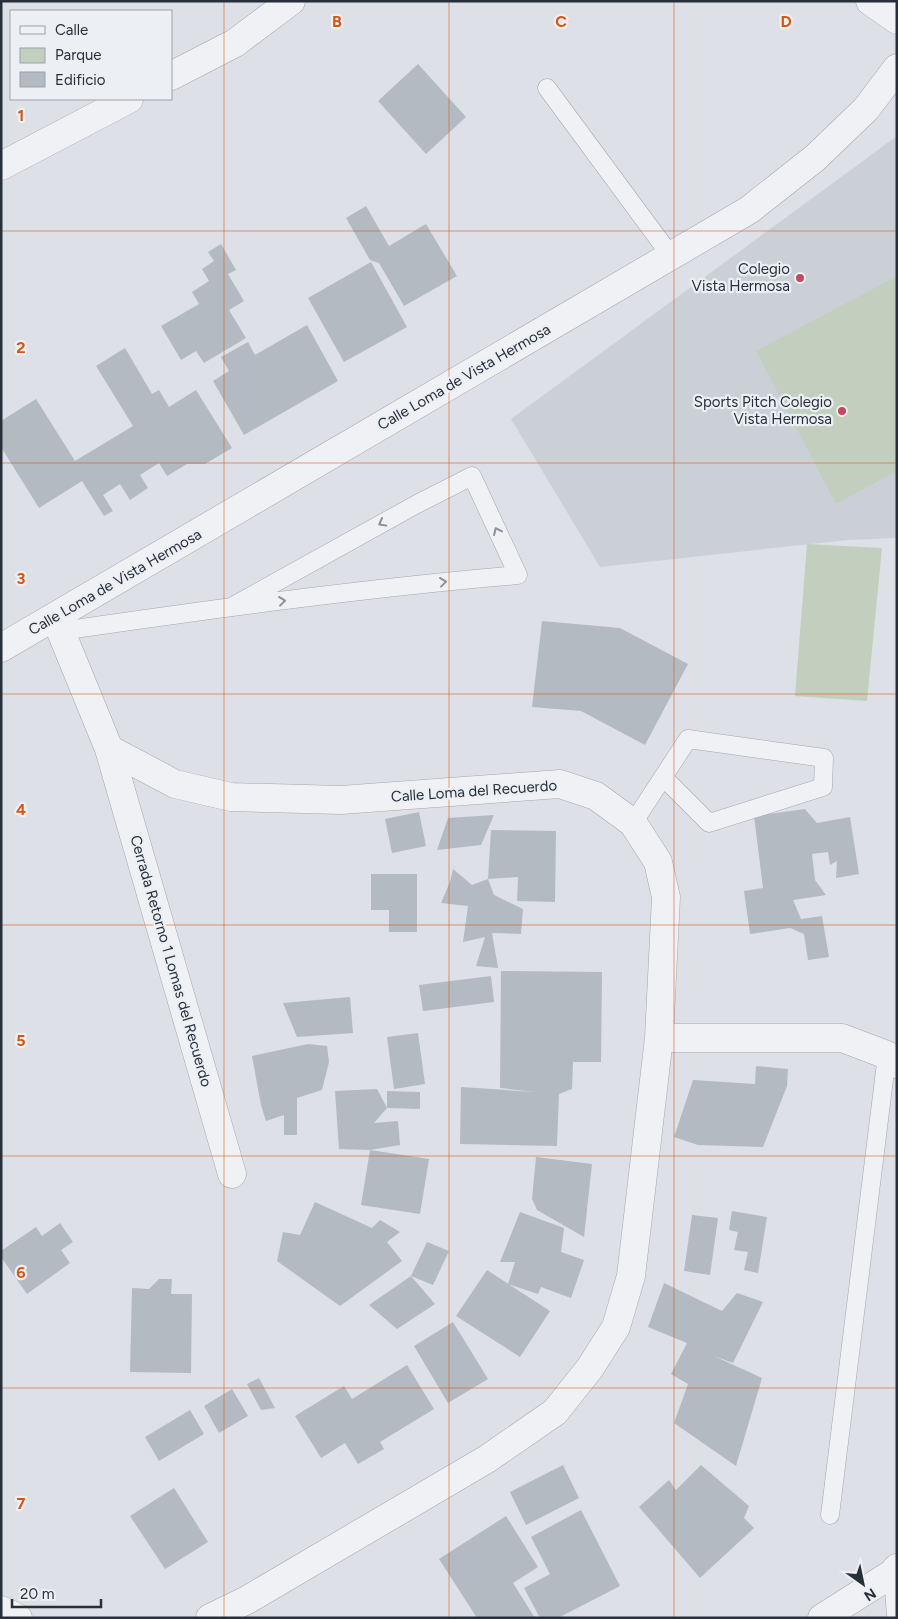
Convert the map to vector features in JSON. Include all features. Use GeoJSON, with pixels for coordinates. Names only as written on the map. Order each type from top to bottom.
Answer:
{"type":"FeatureCollection","features":[{"type":"Feature","properties":{"kind":"street"},"geometry":{"type":"LineString","coordinates":[[172,75],[235,43],[290,1]]}},
{"type":"Feature","properties":{"kind":"street"},"geometry":{"type":"LineString","coordinates":[[870,1],[897,20]]}},
{"type":"Feature","properties":{"kind":"street","name":"Calle Loma de Vista Hermosa"},"geometry":{"type":"LineString","coordinates":[[1,648],[58,624],[749,210],[815,158],[866,109],[897,68]]}},
{"type":"Feature","properties":{"kind":"street"},"geometry":{"type":"LineString","coordinates":[[1,166],[126,100]]}},
{"type":"Feature","properties":{"kind":"street"},"geometry":{"type":"LineString","coordinates":[[58,624],[109,749]]}},
{"type":"Feature","properties":{"kind":"street","name":"Calle Loma del Recuerdo"},"geometry":{"type":"LineString","coordinates":[[109,749],[175,784],[230,797],[341,800],[560,784],[596,796],[633,823],[658,862],[666,897],[659,1038],[631,1276],[616,1327],[590,1368],[555,1412],[487,1459],[247,1600],[210,1618]]}},
{"type":"Feature","properties":{"kind":"street","name":"Cerrada Retorno 1 Lomas del Recuerdo"},"geometry":{"type":"LineString","coordinates":[[109,749],[232,1174]]}},
{"type":"Feature","properties":{"kind":"street"},"geometry":{"type":"LineString","coordinates":[[659,1038],[842,1038],[892,1060]]}},
{"type":"Feature","properties":{"kind":"street"},"geometry":{"type":"LineString","coordinates":[[822,1618],[895,1571]]}},
{"type":"Feature","properties":{"kind":"street"},"geometry":{"type":"LineString","coordinates":[[1,1610],[18,1618]]}},
{"type":"Feature","properties":{"kind":"lane"},"geometry":{"type":"LineString","coordinates":[[546,88],[671,256]]}},
{"type":"Feature","properties":{"kind":"lane"},"geometry":{"type":"LineString","coordinates":[[58,624],[234,606],[451,581],[518,575],[472,476],[417,504],[234,606]]}},
{"type":"Feature","properties":{"kind":"lane"},"geometry":{"type":"LineString","coordinates":[[633,823],[663,777],[688,739],[824,758],[823,787],[709,823],[663,777]]}},
{"type":"Feature","properties":{"kind":"lane"},"geometry":{"type":"LineString","coordinates":[[830,1515],[892,1060]]}},
{"type":"Feature","properties":{"kind":"lane"},"geometry":{"type":"LineString","coordinates":[[895,1571],[896,1618]]}},
{"type":"Feature","properties":{"kind":"shaded area","name":"Colegio Vista Hermosa"},"geometry":{"type":"Polygon","coordinates":[[[897,136],[897,538],[848,540],[600,567],[511,419],[897,136]]]}},
{"type":"Feature","properties":{"kind":"green space","name":"Sports Pitch Colegio Vista Hermosa"},"geometry":{"type":"Polygon","coordinates":[[[897,276],[897,471],[836,504],[756,351],[897,276]]]}},
{"type":"Feature","properties":{"kind":"green space"},"geometry":{"type":"Polygon","coordinates":[[[807,544],[882,548],[867,701],[795,696],[807,544]]]}},
{"type":"Feature","properties":{"kind":"building"},"geometry":{"type":"Polygon","coordinates":[[[418,64],[466,117],[426,154],[378,101],[418,64]]]}},
{"type":"Feature","properties":{"kind":"building"},"geometry":{"type":"Polygon","coordinates":[[[366,206],[389,246],[426,224],[457,276],[404,306],[379,263],[370,260],[346,218],[366,206]]]}},
{"type":"Feature","properties":{"kind":"building"},"geometry":{"type":"Polygon","coordinates":[[[221,244],[236,270],[228,274],[244,301],[229,310],[246,338],[204,363],[196,351],[181,360],[161,326],[199,304],[192,292],[209,281],[202,269],[214,261],[208,252],[221,244]]]}},
{"type":"Feature","properties":{"kind":"building"},"geometry":{"type":"Polygon","coordinates":[[[371,262],[407,327],[344,362],[308,298],[371,262]]]}},
{"type":"Feature","properties":{"kind":"building"},"geometry":{"type":"Polygon","coordinates":[[[307,325],[338,381],[244,435],[213,381],[229,371],[221,357],[248,342],[255,355],[307,325]]]}},
{"type":"Feature","properties":{"kind":"building"},"geometry":{"type":"Polygon","coordinates":[[[125,348],[152,394],[159,390],[169,407],[196,390],[232,448],[205,464],[187,464],[167,476],[159,463],[140,475],[148,488],[130,500],[120,484],[103,495],[113,511],[104,516],[82,481],[39,508],[1,447],[1,421],[36,399],[75,461],[133,426],[96,366],[125,348]]]}},
{"type":"Feature","properties":{"kind":"building"},"geometry":{"type":"Polygon","coordinates":[[[542,621],[620,628],[688,664],[645,745],[581,711],[532,707],[542,621]]]}},
{"type":"Feature","properties":{"kind":"building"},"geometry":{"type":"Polygon","coordinates":[[[805,809],[817,823],[850,817],[859,874],[836,878],[837,861],[830,865],[828,852],[812,854],[815,880],[826,895],[793,900],[801,919],[822,916],[829,957],[808,960],[804,934],[790,928],[750,934],[744,891],[763,888],[754,816],[805,809]]]}},
{"type":"Feature","properties":{"kind":"building"},"geometry":{"type":"Polygon","coordinates":[[[419,812],[426,846],[392,853],[385,819],[419,812]]]}},
{"type":"Feature","properties":{"kind":"building"},"geometry":{"type":"Polygon","coordinates":[[[494,815],[481,845],[437,850],[448,818],[494,815]]]}},
{"type":"Feature","properties":{"kind":"building"},"geometry":{"type":"Polygon","coordinates":[[[491,830],[556,831],[555,902],[517,901],[518,877],[488,879],[491,830]]]}},
{"type":"Feature","properties":{"kind":"building"},"geometry":{"type":"Polygon","coordinates":[[[453,869],[472,885],[488,879],[494,895],[523,909],[521,934],[492,933],[498,968],[476,966],[485,937],[463,942],[468,906],[441,903],[453,869]]]}},
{"type":"Feature","properties":{"kind":"building"},"geometry":{"type":"Polygon","coordinates":[[[371,874],[417,874],[417,932],[389,932],[389,910],[371,910],[371,874]]]}},
{"type":"Feature","properties":{"kind":"building"},"geometry":{"type":"Polygon","coordinates":[[[501,971],[602,972],[601,1062],[573,1062],[572,1089],[559,1094],[557,1146],[460,1144],[461,1087],[536,1092],[500,1088],[501,971]]]}},
{"type":"Feature","properties":{"kind":"building"},"geometry":{"type":"Polygon","coordinates":[[[491,976],[494,1002],[423,1011],[419,985],[491,976]]]}},
{"type":"Feature","properties":{"kind":"building"},"geometry":{"type":"Polygon","coordinates":[[[350,997],[353,1033],[297,1037],[283,1003],[350,997]]]}},
{"type":"Feature","properties":{"kind":"building"},"geometry":{"type":"Polygon","coordinates":[[[418,1033],[425,1084],[394,1089],[387,1037],[418,1033]]]}},
{"type":"Feature","properties":{"kind":"building"},"geometry":{"type":"Polygon","coordinates":[[[308,1044],[327,1046],[329,1062],[322,1090],[297,1098],[297,1135],[284,1135],[284,1115],[266,1121],[261,1105],[252,1056],[308,1044]]]}},
{"type":"Feature","properties":{"kind":"building"},"geometry":{"type":"Polygon","coordinates":[[[756,1066],[788,1069],[787,1086],[763,1147],[698,1145],[674,1137],[693,1080],[755,1084],[756,1066]]]}},
{"type":"Feature","properties":{"kind":"building"},"geometry":{"type":"Polygon","coordinates":[[[377,1089],[387,1108],[374,1123],[398,1121],[400,1145],[370,1150],[339,1149],[335,1091],[377,1089]]]}},
{"type":"Feature","properties":{"kind":"building"},"geometry":{"type":"Polygon","coordinates":[[[387,1091],[420,1092],[420,1109],[387,1108],[387,1091]]]}},
{"type":"Feature","properties":{"kind":"building"},"geometry":{"type":"Polygon","coordinates":[[[370,1150],[429,1159],[420,1214],[361,1205],[370,1150]]]}},
{"type":"Feature","properties":{"kind":"building"},"geometry":{"type":"Polygon","coordinates":[[[536,1157],[592,1164],[584,1237],[537,1210],[532,1199],[536,1157]]]}},
{"type":"Feature","properties":{"kind":"building"},"geometry":{"type":"Polygon","coordinates":[[[315,1202],[372,1228],[380,1220],[400,1232],[387,1242],[402,1261],[340,1306],[277,1261],[283,1232],[300,1235],[315,1202]]]}},
{"type":"Feature","properties":{"kind":"building"},"geometry":{"type":"Polygon","coordinates":[[[732,1211],[767,1217],[758,1273],[744,1270],[748,1252],[734,1250],[738,1232],[729,1230],[732,1211]]]}},
{"type":"Feature","properties":{"kind":"building"},"geometry":{"type":"Polygon","coordinates":[[[520,1212],[564,1228],[561,1252],[584,1260],[571,1298],[541,1287],[538,1294],[508,1284],[515,1262],[500,1262],[520,1212]]]}},
{"type":"Feature","properties":{"kind":"building"},"geometry":{"type":"Polygon","coordinates":[[[692,1215],[718,1218],[710,1275],[684,1271],[692,1215]]]}},
{"type":"Feature","properties":{"kind":"building"},"geometry":{"type":"Polygon","coordinates":[[[60,1223],[73,1242],[61,1250],[70,1263],[27,1294],[1,1257],[1,1251],[36,1227],[42,1236],[60,1223]]]}},
{"type":"Feature","properties":{"kind":"building"},"geometry":{"type":"Polygon","coordinates":[[[427,1242],[449,1251],[433,1285],[411,1276],[427,1242]]]}},
{"type":"Feature","properties":{"kind":"building"},"geometry":{"type":"Polygon","coordinates":[[[487,1270],[550,1311],[520,1357],[456,1316],[487,1270]]]}},
{"type":"Feature","properties":{"kind":"building"},"geometry":{"type":"Polygon","coordinates":[[[411,1276],[435,1304],[397,1329],[369,1305],[411,1276]]]}},
{"type":"Feature","properties":{"kind":"building"},"geometry":{"type":"Polygon","coordinates":[[[159,1279],[172,1279],[171,1294],[192,1294],[191,1373],[130,1372],[132,1288],[149,1289],[159,1279]]]}},
{"type":"Feature","properties":{"kind":"building"},"geometry":{"type":"Polygon","coordinates":[[[664,1283],[722,1311],[737,1293],[763,1302],[733,1363],[714,1356],[762,1378],[736,1466],[674,1423],[688,1384],[671,1374],[687,1343],[648,1327],[664,1283]]]}},
{"type":"Feature","properties":{"kind":"building"},"geometry":{"type":"Polygon","coordinates":[[[453,1322],[488,1379],[448,1403],[414,1346],[453,1322]]]}},
{"type":"Feature","properties":{"kind":"building"},"geometry":{"type":"Polygon","coordinates":[[[407,1365],[434,1409],[380,1442],[384,1449],[358,1464],[345,1443],[321,1458],[295,1416],[344,1386],[352,1399],[407,1365]]]}},
{"type":"Feature","properties":{"kind":"building"},"geometry":{"type":"Polygon","coordinates":[[[259,1378],[275,1408],[261,1410],[247,1384],[259,1378]]]}},
{"type":"Feature","properties":{"kind":"building"},"geometry":{"type":"Polygon","coordinates":[[[232,1389],[248,1416],[219,1433],[204,1406],[232,1389]]]}},
{"type":"Feature","properties":{"kind":"building"},"geometry":{"type":"Polygon","coordinates":[[[190,1410],[204,1434],[159,1461],[145,1437],[190,1410]]]}},
{"type":"Feature","properties":{"kind":"building"},"geometry":{"type":"Polygon","coordinates":[[[563,1465],[579,1498],[526,1525],[510,1492],[563,1465]]]}},
{"type":"Feature","properties":{"kind":"building"},"geometry":{"type":"Polygon","coordinates":[[[701,1465],[749,1506],[744,1518],[754,1528],[700,1578],[639,1507],[669,1480],[676,1490],[701,1465]]]}},
{"type":"Feature","properties":{"kind":"building"},"geometry":{"type":"Polygon","coordinates":[[[174,1488],[208,1542],[165,1569],[130,1516],[174,1488]]]}},
{"type":"Feature","properties":{"kind":"building"},"geometry":{"type":"Polygon","coordinates":[[[581,1510],[620,1586],[558,1618],[540,1618],[524,1588],[550,1574],[531,1537],[581,1510]]]}},
{"type":"Feature","properties":{"kind":"building"},"geometry":{"type":"Polygon","coordinates":[[[506,1516],[538,1567],[513,1583],[535,1618],[477,1618],[439,1559],[506,1516]]]}},
{"type":"Feature","properties":{"kind":"place","name":"Colegio Vista Hermosa"},"geometry":{"type":"Point","coordinates":[800,278]}},
{"type":"Feature","properties":{"kind":"place","name":"Sports Pitch Colegio Vista Hermosa"},"geometry":{"type":"Point","coordinates":[842,411]}}]}
